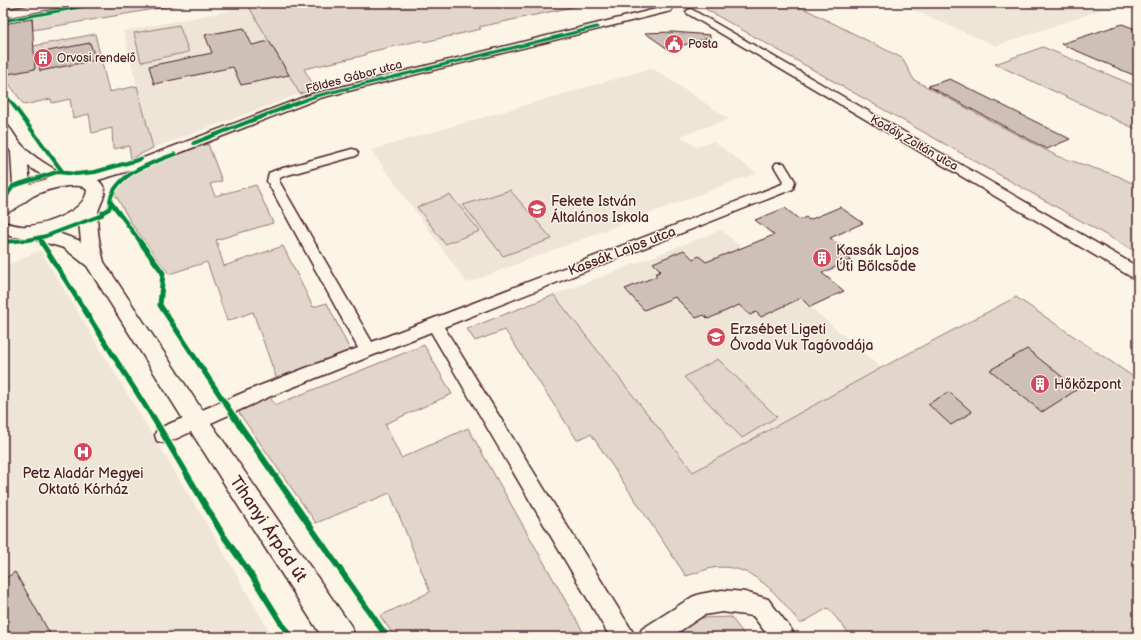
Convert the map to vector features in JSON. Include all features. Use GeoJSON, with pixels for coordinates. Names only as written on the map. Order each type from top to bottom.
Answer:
{"type":"FeatureCollection","features":[{"type":"Feature","properties":{"kind":"street"},"geometry":{"type":"LineString","coordinates":[[3,14],[66,3]]}},
{"type":"Feature","properties":{"kind":"street","name":"Földes Gábor utca"},"geometry":{"type":"LineString","coordinates":[[75,180],[95,177],[142,163],[316,96],[680,9]]}},
{"type":"Feature","properties":{"kind":"street","name":"Kodály Zoltán utca"},"geometry":{"type":"LineString","coordinates":[[680,9],[1138,274]]}},
{"type":"Feature","properties":{"kind":"street"},"geometry":{"type":"LineString","coordinates":[[3,129],[19,152],[57,177],[92,184],[96,191],[94,198]]}},
{"type":"Feature","properties":{"kind":"street"},"geometry":{"type":"LineString","coordinates":[[3,209],[22,188],[19,152]]}},
{"type":"Feature","properties":{"kind":"street"},"geometry":{"type":"LineString","coordinates":[[164,435],[196,420],[368,350],[273,181],[274,176],[280,173],[352,153]]}},
{"type":"Feature","properties":{"kind":"street","name":"Földes Gábor utca"},"geometry":{"type":"LineString","coordinates":[[94,198],[100,188],[142,163]]}},
{"type":"Feature","properties":{"kind":"street","name":"Kassák Lajos utca"},"geometry":{"type":"LineString","coordinates":[[368,350],[788,186],[789,181],[780,166]]}},
{"type":"Feature","properties":{"kind":"street"},"geometry":{"type":"LineString","coordinates":[[3,209],[33,188],[75,180]]}},
{"type":"Feature","properties":{"kind":"street","name":"Tihanyi Árpád út"},"geometry":{"type":"LineString","coordinates":[[29,232],[50,228],[71,220],[86,210],[94,198]]}},
{"type":"Feature","properties":{"kind":"street","name":"Tihanyi Árpád út"},"geometry":{"type":"LineString","coordinates":[[94,198],[89,221],[94,262]]}},
{"type":"Feature","properties":{"kind":"street","name":"Tihanyi Árpád út"},"geometry":{"type":"LineString","coordinates":[[3,229],[29,232],[71,244],[94,262],[196,420],[340,637]]}},
{"type":"Feature","properties":{"kind":"street"},"geometry":{"type":"LineString","coordinates":[[434,324],[624,637]]}},
{"type":"Feature","properties":{"kind":"street"},"geometry":{"type":"LineString","coordinates":[[650,637],[700,605],[722,601],[745,602],[760,607],[783,637]]}},
{"type":"Feature","properties":{"kind":"shaded area"},"geometry":{"type":"Polygon","coordinates":[[[89,3],[189,3],[33,30],[32,13],[89,3]]]}},
{"type":"Feature","properties":{"kind":"shaded area"},"geometry":{"type":"Polygon","coordinates":[[[262,3],[578,3],[582,5],[479,27],[481,29],[424,42],[422,40],[365,53],[366,55],[304,69],[315,88],[300,94],[249,7],[262,3]]]}},
{"type":"Feature","properties":{"kind":"shaded area"},"geometry":{"type":"Polygon","coordinates":[[[793,3],[902,58],[914,80],[1057,156],[1118,176],[1138,186],[1138,253],[707,10],[703,4],[793,3]]]}},
{"type":"Feature","properties":{"kind":"shaded area"},"geometry":{"type":"Polygon","coordinates":[[[897,3],[1121,3],[996,46],[897,3]]]}},
{"type":"Feature","properties":{"kind":"shaded area"},"geometry":{"type":"Polygon","coordinates":[[[249,7],[300,94],[153,148],[123,31],[249,7]]]}},
{"type":"Feature","properties":{"kind":"shaded area"},"geometry":{"type":"Polygon","coordinates":[[[179,25],[189,52],[141,62],[134,33],[179,25]]]}},
{"type":"Feature","properties":{"kind":"shaded area"},"geometry":{"type":"Polygon","coordinates":[[[95,34],[109,92],[137,86],[153,148],[131,159],[129,146],[113,149],[112,128],[92,133],[89,114],[73,118],[70,99],[52,103],[51,99],[24,105],[3,75],[3,52],[95,34]]]}},
{"type":"Feature","properties":{"kind":"shaded area"},"geometry":{"type":"Polygon","coordinates":[[[1043,47],[1138,87],[1138,130],[995,64],[1043,47]]]}},
{"type":"Feature","properties":{"kind":"shaded area","name":"Fekete István Általános Iskola"},"geometry":{"type":"Polygon","coordinates":[[[652,68],[729,119],[681,136],[696,147],[713,141],[756,173],[467,283],[371,150],[652,68]]]}},
{"type":"Feature","properties":{"kind":"shaded area"},"geometry":{"type":"Polygon","coordinates":[[[208,144],[222,181],[210,184],[215,196],[256,185],[273,223],[216,240],[224,266],[283,246],[313,307],[327,303],[352,354],[278,383],[253,312],[227,321],[207,262],[169,274],[131,223],[114,192],[122,183],[157,162],[208,144]]]}},
{"type":"Feature","properties":{"kind":"shaded area"},"geometry":{"type":"Polygon","coordinates":[[[510,190],[552,239],[503,256],[463,205],[510,190]]]}},
{"type":"Feature","properties":{"kind":"shaded area"},"geometry":{"type":"Polygon","coordinates":[[[450,195],[480,231],[445,244],[417,207],[450,195]]]}},
{"type":"Feature","properties":{"kind":"shaded area","name":"Erzsébet Ligeti Óvoda Vuk Tagóvodája"},"geometry":{"type":"Polygon","coordinates":[[[721,230],[881,368],[693,472],[554,295],[721,230]]]}},
{"type":"Feature","properties":{"kind":"shaded area","name":"Petz Aladár Megyei Oktató Kórház"},"geometry":{"type":"Polygon","coordinates":[[[40,250],[217,541],[273,637],[3,637],[3,267],[40,250]]]}},
{"type":"Feature","properties":{"kind":"shaded area"},"geometry":{"type":"Polygon","coordinates":[[[554,295],[693,472],[881,368],[1016,297],[1138,380],[1138,637],[852,637],[828,608],[800,624],[783,602],[763,583],[752,575],[740,570],[726,567],[712,568],[686,576],[591,434],[577,440],[505,330],[475,341],[467,329],[554,295]]]}},
{"type":"Feature","properties":{"kind":"shaded area"},"geometry":{"type":"Polygon","coordinates":[[[424,345],[452,394],[385,424],[401,458],[468,428],[586,637],[395,637],[380,616],[430,592],[390,493],[316,523],[237,410],[269,396],[275,405],[424,345]]]}},
{"type":"Feature","properties":{"kind":"shaded area"},"geometry":{"type":"Polygon","coordinates":[[[718,359],[777,417],[742,438],[684,377],[718,359]]]}},
{"type":"Feature","properties":{"kind":"shaded area"},"geometry":{"type":"Polygon","coordinates":[[[731,617],[746,637],[679,637],[675,632],[700,618],[731,617]]]}},
{"type":"Feature","properties":{"kind":"building"},"geometry":{"type":"Polygon","coordinates":[[[32,19],[35,69],[8,74],[3,54],[3,24],[32,19]]]}},
{"type":"Feature","properties":{"kind":"building"},"geometry":{"type":"Polygon","coordinates":[[[1122,24],[1138,30],[1138,77],[1061,44],[1122,24]]]}},
{"type":"Feature","properties":{"kind":"building"},"geometry":{"type":"Polygon","coordinates":[[[244,28],[252,45],[269,41],[289,75],[241,85],[233,67],[154,84],[149,66],[212,53],[205,35],[244,28]]]}},
{"type":"Feature","properties":{"kind":"building","name":"Posta"},"geometry":{"type":"Polygon","coordinates":[[[673,32],[710,35],[710,38],[668,49],[645,33],[673,32]]]}},
{"type":"Feature","properties":{"kind":"building"},"geometry":{"type":"Polygon","coordinates":[[[90,43],[96,60],[40,71],[38,53],[90,43]]]}},
{"type":"Feature","properties":{"kind":"building"},"geometry":{"type":"Polygon","coordinates":[[[950,79],[1070,139],[1047,149],[928,86],[950,79]]]}},
{"type":"Feature","properties":{"kind":"building"},"geometry":{"type":"Polygon","coordinates":[[[840,207],[863,223],[830,238],[851,254],[846,256],[851,260],[822,273],[844,291],[810,307],[801,298],[761,317],[756,312],[750,315],[739,305],[708,319],[704,315],[696,318],[675,297],[644,310],[625,289],[657,276],[655,274],[661,271],[653,263],[684,250],[693,259],[699,256],[706,262],[774,235],[755,220],[785,208],[800,220],[806,217],[809,220],[840,207]]]}},
{"type":"Feature","properties":{"kind":"building","name":"Hőközpont"},"geometry":{"type":"Polygon","coordinates":[[[1027,349],[1078,389],[1042,412],[990,370],[1027,349]]]}},
{"type":"Feature","properties":{"kind":"building"},"geometry":{"type":"Polygon","coordinates":[[[949,392],[972,412],[951,425],[928,404],[949,392]]]}},
{"type":"Feature","properties":{"kind":"building"},"geometry":{"type":"Polygon","coordinates":[[[15,572],[52,637],[3,637],[3,580],[15,572]]]}},
{"type":"Feature","properties":{"kind":"cycle path"},"geometry":{"type":"LineString","coordinates":[[3,21],[102,3]]}},
{"type":"Feature","properties":{"kind":"cycle path"},"geometry":{"type":"LineString","coordinates":[[194,143],[316,96],[597,27]]}},
{"type":"Feature","properties":{"kind":"cycle path"},"geometry":{"type":"LineString","coordinates":[[3,92],[62,171]]}},
{"type":"Feature","properties":{"kind":"cycle path"},"geometry":{"type":"LineString","coordinates":[[175,154],[146,166],[125,178],[117,185],[112,193],[110,201],[163,273],[160,305],[227,407],[387,637]]}},
{"type":"Feature","properties":{"kind":"cycle path"},"geometry":{"type":"LineString","coordinates":[[3,202],[13,186],[57,172],[87,174],[111,169],[141,159]]}},
{"type":"Feature","properties":{"kind":"cycle path"},"geometry":{"type":"LineString","coordinates":[[3,242],[28,240],[46,236],[102,215],[102,213],[109,209],[111,203]]}},
{"type":"Feature","properties":{"kind":"cycle path"},"geometry":{"type":"LineString","coordinates":[[39,238],[164,435],[223,535],[252,576],[290,637]]}},
{"type":"Feature","properties":{"kind":"place","name":"Posta"},"geometry":{"type":"Point","coordinates":[674,44]}},
{"type":"Feature","properties":{"kind":"place","name":"Orvosi rendelő"},"geometry":{"type":"Point","coordinates":[43,58]}},
{"type":"Feature","properties":{"kind":"place","name":"Fekete István Általános Iskola"},"geometry":{"type":"Point","coordinates":[537,209]}},
{"type":"Feature","properties":{"kind":"place","name":"Kassák Lajos Úti Bölcsőde"},"geometry":{"type":"Point","coordinates":[822,258]}},
{"type":"Feature","properties":{"kind":"place","name":"Erzsébet Ligeti Óvoda Vuk Tagóvodája"},"geometry":{"type":"Point","coordinates":[716,337]}},
{"type":"Feature","properties":{"kind":"place","name":"Hőközpont"},"geometry":{"type":"Point","coordinates":[1040,384]}},
{"type":"Feature","properties":{"kind":"place","name":"Petz Aladár Megyei Oktató Kórház"},"geometry":{"type":"Point","coordinates":[83,452]}}]}
